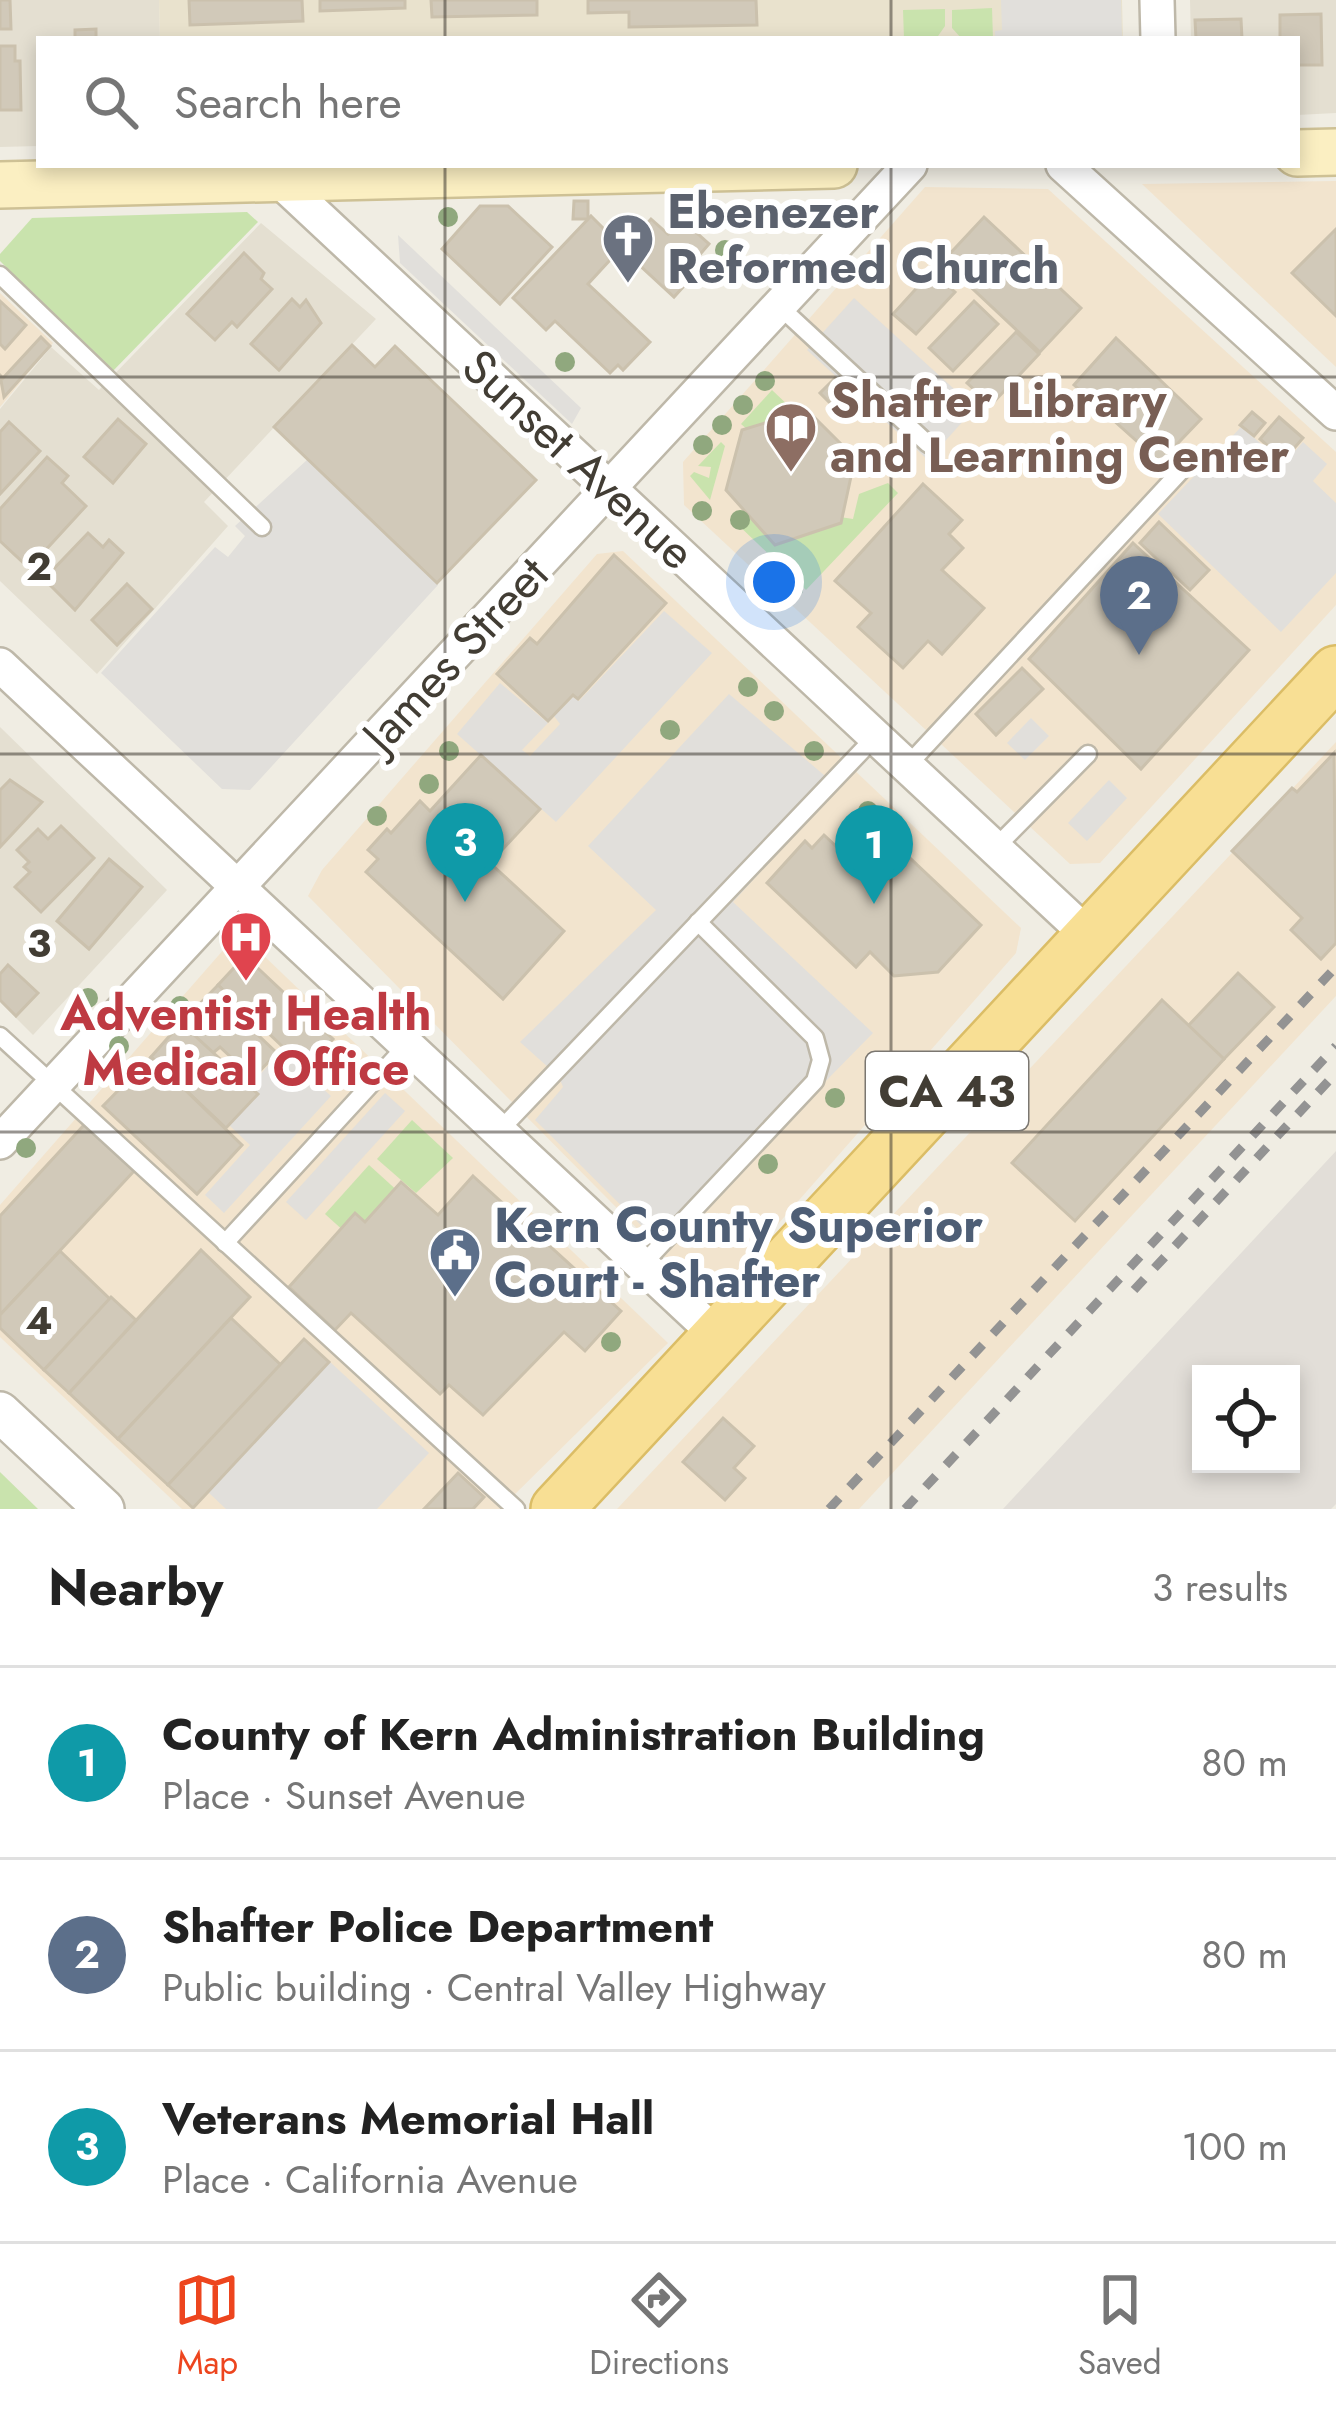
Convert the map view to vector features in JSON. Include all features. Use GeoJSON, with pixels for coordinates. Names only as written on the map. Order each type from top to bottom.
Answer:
{"type":"FeatureCollection","features":[{"type":"Feature","properties":{"kind":"main road"},"geometry":{"type":"LineString","coordinates":[[1300,153],[1336,152]]}},
{"type":"Feature","properties":{"kind":"main road"},"geometry":{"type":"LineString","coordinates":[[0,185],[182,173],[278,179],[610,168]]}},
{"type":"Feature","properties":{"kind":"main road","name":"CA 43"},"geometry":{"type":"LineString","coordinates":[[556,1509],[1336,672]]}},
{"type":"Feature","properties":{"kind":"street"},"geometry":{"type":"LineString","coordinates":[[1157,0],[1158,36]]}},
{"type":"Feature","properties":{"kind":"street","name":"James Street"},"geometry":{"type":"LineString","coordinates":[[0,1142],[907,168]]}},
{"type":"Feature","properties":{"kind":"street"},"geometry":{"type":"LineString","coordinates":[[1066,168],[1336,413]]}},
{"type":"Feature","properties":{"kind":"street","name":"Sunset Avenue"},"geometry":{"type":"LineString","coordinates":[[278,179],[1090,937]]}},
{"type":"Feature","properties":{"kind":"street"},"geometry":{"type":"LineString","coordinates":[[0,665],[718,1336]]}},
{"type":"Feature","properties":{"kind":"street"},"geometry":{"type":"LineString","coordinates":[[2,1420],[104,1509]]}},
{"type":"Feature","properties":{"kind":"lane"},"geometry":{"type":"LineString","coordinates":[[0,275],[262,526]]}},
{"type":"Feature","properties":{"kind":"lane"},"geometry":{"type":"LineString","coordinates":[[779,306],[928,444]]}},
{"type":"Feature","properties":{"kind":"lane"},"geometry":{"type":"LineString","coordinates":[[908,766],[1191,460]]}},
{"type":"Feature","properties":{"kind":"lane"},"geometry":{"type":"LineString","coordinates":[[499,1131],[876,736]]}},
{"type":"Feature","properties":{"kind":"lane"},"geometry":{"type":"LineString","coordinates":[[995,848],[1088,754]]}},
{"type":"Feature","properties":{"kind":"lane"},"geometry":{"type":"LineString","coordinates":[[642,1265],[815,1082],[821,1060],[815,1038],[698,922]]}},
{"type":"Feature","properties":{"kind":"lane"},"geometry":{"type":"LineString","coordinates":[[0,1036],[516,1509]]}},
{"type":"Feature","properties":{"kind":"lane"},"geometry":{"type":"LineString","coordinates":[[225,1243],[407,1045]]}},
{"type":"Feature","properties":{"kind":"shaded area"},"geometry":{"type":"Polygon","coordinates":[[[0,0],[159,0],[160,36],[36,36],[36,146],[0,147],[0,0]]]}},
{"type":"Feature","properties":{"kind":"shaded area"},"geometry":{"type":"Polygon","coordinates":[[[159,0],[1122,0],[1123,36],[160,36],[159,0]]]}},
{"type":"Feature","properties":{"kind":"shaded area"},"geometry":{"type":"Polygon","coordinates":[[[1001,0],[1121,0],[1122,36],[995,36],[995,31],[1002,30],[1001,0]]]}},
{"type":"Feature","properties":{"kind":"shaded area"},"geometry":{"type":"Polygon","coordinates":[[[1190,0],[1336,0],[1336,113],[1300,115],[1300,36],[1191,36],[1190,0]]]}},
{"type":"Feature","properties":{"kind":"shaded area"},"geometry":{"type":"Polygon","coordinates":[[[1336,181],[1336,367],[1142,184],[1336,181]]]}},
{"type":"Feature","properties":{"kind":"shaded area"},"geometry":{"type":"Polygon","coordinates":[[[925,187],[1048,189],[1336,452],[1336,605],[1100,863],[1070,864],[684,505],[683,462],[925,187]]]}},
{"type":"Feature","properties":{"kind":"shaded area"},"geometry":{"type":"Polygon","coordinates":[[[261,223],[376,319],[204,502],[228,526],[97,674],[0,581],[0,409],[51,347],[99,390],[261,223]]]}},
{"type":"Feature","properties":{"kind":"shaded area"},"geometry":{"type":"Polygon","coordinates":[[[398,235],[581,408],[572,424],[400,263],[398,235]]]}},
{"type":"Feature","properties":{"kind":"shaded area"},"geometry":{"type":"Polygon","coordinates":[[[0,293],[53,343],[0,407],[0,293]]]}},
{"type":"Feature","properties":{"kind":"shaded area"},"geometry":{"type":"Polygon","coordinates":[[[854,298],[975,408],[928,460],[807,350],[854,298]]]}},
{"type":"Feature","properties":{"kind":"shaded area"},"geometry":{"type":"Polygon","coordinates":[[[1241,427],[1284,463],[1303,442],[1327,464],[1313,481],[1336,503],[1336,573],[1281,632],[1158,514],[1241,427]]]}},
{"type":"Feature","properties":{"kind":"shaded area"},"geometry":{"type":"Polygon","coordinates":[[[308,459],[438,585],[250,790],[222,789],[101,673],[215,547],[228,557],[245,536],[235,526],[308,459]]]}},
{"type":"Feature","properties":{"kind":"shaded area"},"geometry":{"type":"Polygon","coordinates":[[[623,551],[1021,928],[1016,953],[721,1289],[696,1288],[308,896],[322,870],[597,554],[623,551]]]}},
{"type":"Feature","properties":{"kind":"shaded area"},"geometry":{"type":"Polygon","coordinates":[[[664,611],[712,653],[556,822],[457,734],[500,683],[548,723],[522,750],[530,756],[560,724],[554,716],[573,697],[579,701],[664,611]]]}},
{"type":"Feature","properties":{"kind":"shaded area"},"geometry":{"type":"Polygon","coordinates":[[[729,694],[838,787],[733,902],[873,1033],[663,1247],[535,1120],[563,1087],[559,1077],[520,1042],[656,910],[588,846],[729,694]]]}},
{"type":"Feature","properties":{"kind":"shaded area"},"geometry":{"type":"Polygon","coordinates":[[[1031,718],[1049,736],[1025,760],[1007,743],[1031,718]]]}},
{"type":"Feature","properties":{"kind":"shaded area"},"geometry":{"type":"Polygon","coordinates":[[[0,727],[167,890],[33,1035],[0,1002],[0,727]]]}},
{"type":"Feature","properties":{"kind":"shaded area"},"geometry":{"type":"Polygon","coordinates":[[[1336,742],[1336,996],[859,1509],[617,1509],[1336,742]]]}},
{"type":"Feature","properties":{"kind":"shaded area"},"geometry":{"type":"Polygon","coordinates":[[[1109,780],[1127,798],[1087,841],[1068,823],[1109,780]]]}},
{"type":"Feature","properties":{"kind":"shaded area"},"geometry":{"type":"Polygon","coordinates":[[[239,932],[668,1343],[500,1509],[182,1509],[0,1337],[0,1205],[239,932]]]}},
{"type":"Feature","properties":{"kind":"shaded area"},"geometry":{"type":"Polygon","coordinates":[[[281,1051],[331,1096],[224,1213],[205,1195],[250,1145],[229,1125],[258,1094],[251,1085],[281,1051]]]}},
{"type":"Feature","properties":{"kind":"shaded area"},"geometry":{"type":"Polygon","coordinates":[[[385,1093],[405,1111],[306,1220],[286,1202],[385,1093]]]}},
{"type":"Feature","properties":{"kind":"shaded area"},"geometry":{"type":"Polygon","coordinates":[[[1336,1151],[1336,1504],[1331,1509],[1003,1509],[1336,1151]]]}},
{"type":"Feature","properties":{"kind":"shaded area"},"geometry":{"type":"Polygon","coordinates":[[[329,1361],[429,1453],[377,1509],[226,1509],[208,1492],[329,1361]]]}},
{"type":"Feature","properties":{"kind":"green space"},"geometry":{"type":"Polygon","coordinates":[[[992,8],[993,36],[959,36],[952,28],[952,10],[992,8]]]}},
{"type":"Feature","properties":{"kind":"green space"},"geometry":{"type":"Polygon","coordinates":[[[945,9],[945,26],[938,36],[904,36],[903,10],[945,9]]]}},
{"type":"Feature","properties":{"kind":"green space"},"geometry":{"type":"Polygon","coordinates":[[[247,212],[258,222],[111,373],[0,261],[0,254],[32,218],[247,212]]]}},
{"type":"Feature","properties":{"kind":"green space"},"geometry":{"type":"Polygon","coordinates":[[[772,390],[792,409],[789,417],[748,430],[741,424],[772,390]]]}},
{"type":"Feature","properties":{"kind":"green space"},"geometry":{"type":"Polygon","coordinates":[[[721,442],[725,446],[710,500],[690,476],[694,472],[709,478],[711,467],[698,466],[721,442]]]}},
{"type":"Feature","properties":{"kind":"green space"},"geometry":{"type":"Polygon","coordinates":[[[888,483],[898,493],[806,590],[732,519],[741,510],[775,542],[840,517],[853,519],[859,494],[888,483]]]}},
{"type":"Feature","properties":{"kind":"green space"},"geometry":{"type":"Polygon","coordinates":[[[412,1120],[453,1158],[416,1193],[377,1159],[412,1120]]]}},
{"type":"Feature","properties":{"kind":"green space"},"geometry":{"type":"Polygon","coordinates":[[[369,1165],[401,1194],[365,1235],[346,1233],[325,1214],[369,1165]]]}},
{"type":"Feature","properties":{"kind":"green space"},"geometry":{"type":"Polygon","coordinates":[[[0,1472],[38,1509],[0,1509],[0,1472]]]}},
{"type":"Feature","properties":{"kind":"building"},"geometry":{"type":"Polygon","coordinates":[[[0,0],[10,0],[11,29],[0,29],[0,0]]]}},
{"type":"Feature","properties":{"kind":"building"},"geometry":{"type":"Polygon","coordinates":[[[189,0],[302,0],[303,21],[190,25],[189,0]]]}},
{"type":"Feature","properties":{"kind":"building"},"geometry":{"type":"Polygon","coordinates":[[[320,0],[405,0],[405,8],[320,11],[320,0]]]}},
{"type":"Feature","properties":{"kind":"building"},"geometry":{"type":"Polygon","coordinates":[[[431,0],[537,0],[537,15],[432,17],[431,0]]]}},
{"type":"Feature","properties":{"kind":"building"},"geometry":{"type":"Polygon","coordinates":[[[588,0],[756,0],[757,25],[629,27],[629,12],[588,13],[588,0]]]}},
{"type":"Feature","properties":{"kind":"building"},"geometry":{"type":"Polygon","coordinates":[[[1321,14],[1322,65],[1300,65],[1300,36],[1280,36],[1280,15],[1321,14]]]}},
{"type":"Feature","properties":{"kind":"building"},"geometry":{"type":"Polygon","coordinates":[[[1241,19],[1242,36],[1196,36],[1195,20],[1241,19]]]}},
{"type":"Feature","properties":{"kind":"building"},"geometry":{"type":"Polygon","coordinates":[[[96,29],[96,36],[75,36],[75,30],[96,29]]]}},
{"type":"Feature","properties":{"kind":"building"},"geometry":{"type":"Polygon","coordinates":[[[0,46],[15,46],[15,61],[20,61],[21,110],[0,110],[0,46]]]}},
{"type":"Feature","properties":{"kind":"building"},"geometry":{"type":"Polygon","coordinates":[[[574,201],[588,201],[588,219],[573,219],[574,201]]]}},
{"type":"Feature","properties":{"kind":"building"},"geometry":{"type":"Polygon","coordinates":[[[480,206],[508,206],[552,247],[500,304],[442,249],[480,206]]]}},
{"type":"Feature","properties":{"kind":"building"},"geometry":{"type":"Polygon","coordinates":[[[591,216],[622,247],[588,284],[650,342],[623,370],[618,365],[610,373],[555,321],[546,330],[513,298],[591,216]]]}},
{"type":"Feature","properties":{"kind":"building"},"geometry":{"type":"Polygon","coordinates":[[[984,217],[1081,308],[1040,352],[943,261],[984,217]]]}},
{"type":"Feature","properties":{"kind":"building"},"geometry":{"type":"Polygon","coordinates":[[[651,219],[668,234],[681,219],[709,244],[696,259],[703,265],[674,297],[623,250],[651,219]]]}},
{"type":"Feature","properties":{"kind":"building"},"geometry":{"type":"Polygon","coordinates":[[[1336,229],[1336,316],[1292,273],[1336,229]]]}},
{"type":"Feature","properties":{"kind":"building"},"geometry":{"type":"Polygon","coordinates":[[[244,253],[272,289],[237,327],[232,322],[215,340],[187,314],[244,253]]]}},
{"type":"Feature","properties":{"kind":"building"},"geometry":{"type":"Polygon","coordinates":[[[932,271],[955,292],[916,334],[893,314],[932,271]]]}},
{"type":"Feature","properties":{"kind":"building"},"geometry":{"type":"Polygon","coordinates":[[[292,299],[300,307],[306,300],[321,323],[279,370],[251,344],[292,299]]]}},
{"type":"Feature","properties":{"kind":"building"},"geometry":{"type":"Polygon","coordinates":[[[0,301],[26,325],[5,349],[0,344],[0,301]]]}},
{"type":"Feature","properties":{"kind":"building"},"geometry":{"type":"Polygon","coordinates":[[[974,301],[998,324],[953,371],[929,348],[974,301]]]}},
{"type":"Feature","properties":{"kind":"building"},"geometry":{"type":"Polygon","coordinates":[[[1016,332],[1039,354],[991,405],[967,383],[1016,332]]]}},
{"type":"Feature","properties":{"kind":"building"},"geometry":{"type":"Polygon","coordinates":[[[41,337],[50,346],[4,397],[0,375],[3,378],[41,337]]]}},
{"type":"Feature","properties":{"kind":"building"},"geometry":{"type":"Polygon","coordinates":[[[1116,338],[1201,419],[1160,462],[1074,385],[1116,338]]]}},
{"type":"Feature","properties":{"kind":"building"},"geometry":{"type":"Polygon","coordinates":[[[352,345],[375,367],[395,346],[536,480],[437,583],[274,427],[352,345]]]}},
{"type":"Feature","properties":{"kind":"building"},"geometry":{"type":"Polygon","coordinates":[[[835,378],[856,399],[842,415],[820,393],[835,378]]]}},
{"type":"Feature","properties":{"kind":"building","name":"Shafter Library and Learning Center"},"geometry":{"type":"Polygon","coordinates":[[[807,410],[855,458],[841,523],[775,545],[726,490],[742,430],[807,410]]]}},
{"type":"Feature","properties":{"kind":"building"},"geometry":{"type":"Polygon","coordinates":[[[1252,412],[1265,423],[1254,436],[1240,425],[1252,412]]]}},
{"type":"Feature","properties":{"kind":"building"},"geometry":{"type":"Polygon","coordinates":[[[1279,417],[1303,438],[1284,460],[1260,439],[1279,417]]]}},
{"type":"Feature","properties":{"kind":"building"},"geometry":{"type":"Polygon","coordinates":[[[118,419],[146,444],[113,483],[84,457],[118,419]]]}},
{"type":"Feature","properties":{"kind":"building"},"geometry":{"type":"Polygon","coordinates":[[[9,422],[40,451],[0,494],[0,432],[9,422]]]}},
{"type":"Feature","properties":{"kind":"building"},"geometry":{"type":"Polygon","coordinates":[[[47,457],[68,476],[62,483],[86,506],[29,568],[0,541],[0,509],[47,457]]]}},
{"type":"Feature","properties":{"kind":"building"},"geometry":{"type":"Polygon","coordinates":[[[923,484],[962,520],[949,534],[963,548],[942,570],[984,608],[942,654],[928,641],[903,668],[858,627],[871,613],[835,581],[923,484]]]}},
{"type":"Feature","properties":{"kind":"building"},"geometry":{"type":"Polygon","coordinates":[[[1159,522],[1209,570],[1190,590],[1140,543],[1159,522]]]}},
{"type":"Feature","properties":{"kind":"building"},"geometry":{"type":"Polygon","coordinates":[[[88,533],[103,547],[109,540],[123,553],[75,610],[44,579],[88,533]]]}},
{"type":"Feature","properties":{"kind":"building"},"geometry":{"type":"Polygon","coordinates":[[[1133,543],[1249,650],[1141,769],[1029,659],[1133,543]]]}},
{"type":"Feature","properties":{"kind":"building"},"geometry":{"type":"Polygon","coordinates":[[[614,555],[666,603],[578,699],[573,695],[548,721],[497,674],[530,638],[537,644],[614,555]]]}},
{"type":"Feature","properties":{"kind":"building"},"geometry":{"type":"Polygon","coordinates":[[[127,584],[152,609],[117,645],[92,620],[127,584]]]}},
{"type":"Feature","properties":{"kind":"building"},"geometry":{"type":"Polygon","coordinates":[[[1022,668],[1043,689],[996,735],[976,714],[1022,668]]]}},
{"type":"Feature","properties":{"kind":"building"},"geometry":{"type":"Polygon","coordinates":[[[1334,753],[1336,943],[1321,959],[1291,930],[1302,918],[1232,851],[1292,788],[1297,792],[1334,753]]]}},
{"type":"Feature","properties":{"kind":"building"},"geometry":{"type":"Polygon","coordinates":[[[481,755],[540,809],[490,863],[564,931],[503,999],[366,872],[378,859],[368,850],[387,829],[391,833],[420,801],[430,811],[481,755]]]}},
{"type":"Feature","properties":{"kind":"building"},"geometry":{"type":"Polygon","coordinates":[[[10,780],[42,802],[0,847],[0,790],[10,780]]]}},
{"type":"Feature","properties":{"kind":"building"},"geometry":{"type":"Polygon","coordinates":[[[61,826],[94,858],[41,912],[15,887],[30,872],[24,867],[29,862],[17,850],[38,829],[48,839],[61,826]]]}},
{"type":"Feature","properties":{"kind":"building"},"geometry":{"type":"Polygon","coordinates":[[[824,835],[868,876],[896,845],[981,925],[938,972],[894,976],[870,952],[856,967],[767,883],[805,841],[812,848],[824,835]]]}},
{"type":"Feature","properties":{"kind":"building"},"geometry":{"type":"Polygon","coordinates":[[[109,859],[142,887],[89,949],[57,921],[109,859]]]}},
{"type":"Feature","properties":{"kind":"building"},"geometry":{"type":"Polygon","coordinates":[[[245,956],[333,1039],[305,1068],[218,985],[245,956]]]}},
{"type":"Feature","properties":{"kind":"building"},"geometry":{"type":"Polygon","coordinates":[[[8,965],[38,993],[16,1016],[0,1000],[0,974],[8,965]]]}},
{"type":"Feature","properties":{"kind":"building"},"geometry":{"type":"Polygon","coordinates":[[[1238,973],[1274,1007],[1224,1059],[1188,1026],[1238,973]]]}},
{"type":"Feature","properties":{"kind":"building"},"geometry":{"type":"Polygon","coordinates":[[[218,985],[248,1013],[243,1021],[277,1053],[253,1078],[220,1047],[213,1053],[181,1023],[218,985]]]}},
{"type":"Feature","properties":{"kind":"building"},"geometry":{"type":"Polygon","coordinates":[[[1162,1000],[1224,1059],[1075,1221],[1012,1163],[1162,1000]]]}},
{"type":"Feature","properties":{"kind":"building"},"geometry":{"type":"Polygon","coordinates":[[[181,1023],[258,1094],[226,1128],[151,1057],[181,1023]]]}},
{"type":"Feature","properties":{"kind":"building"},"geometry":{"type":"Polygon","coordinates":[[[151,1057],[242,1145],[197,1194],[103,1106],[151,1057]]]}},
{"type":"Feature","properties":{"kind":"building"},"geometry":{"type":"Polygon","coordinates":[[[85,1124],[134,1171],[0,1315],[0,1216],[85,1124]]]}},
{"type":"Feature","properties":{"kind":"building","name":"Kern County Superior Court - Shafter"},"geometry":{"type":"Polygon","coordinates":[[[473,1176],[621,1311],[585,1351],[564,1332],[483,1415],[449,1385],[440,1394],[351,1313],[335,1330],[289,1287],[355,1213],[365,1222],[401,1182],[438,1215],[473,1176]]]}},
{"type":"Feature","properties":{"kind":"building"},"geometry":{"type":"Polygon","coordinates":[[[201,1250],[250,1297],[118,1439],[69,1393],[201,1250]]]}},
{"type":"Feature","properties":{"kind":"building"},"geometry":{"type":"Polygon","coordinates":[[[60,1251],[111,1300],[44,1370],[0,1328],[0,1315],[60,1251]]]}},
{"type":"Feature","properties":{"kind":"building"},"geometry":{"type":"Polygon","coordinates":[[[111,1297],[136,1320],[69,1393],[44,1370],[111,1297]]]}},
{"type":"Feature","properties":{"kind":"building"},"geometry":{"type":"Polygon","coordinates":[[[231,1318],[281,1365],[168,1485],[118,1439],[231,1318]]]}},
{"type":"Feature","properties":{"kind":"building"},"geometry":{"type":"Polygon","coordinates":[[[304,1339],[329,1362],[193,1508],[168,1485],[304,1339]]]}},
{"type":"Feature","properties":{"kind":"building"},"geometry":{"type":"Polygon","coordinates":[[[723,1418],[754,1446],[734,1468],[745,1478],[725,1500],[683,1462],[723,1418]]]}},
{"type":"Feature","properties":{"kind":"building"},"geometry":{"type":"Polygon","coordinates":[[[458,1473],[484,1497],[473,1509],[424,1509],[458,1473]]]}},
{"type":"Feature","properties":{"kind":"railway"},"geometry":{"type":"LineString","coordinates":[[829,1509],[1336,967]]}},
{"type":"Feature","properties":{"kind":"railway"},"geometry":{"type":"LineString","coordinates":[[905,1509],[1336,1046]]}},
{"type":"Feature","properties":{"kind":"railway"},"geometry":{"type":"LineString","coordinates":[[1134,1290],[1336,1073]]}},
{"type":"Feature","properties":{"kind":"place","name":"Ebenezer Reformed Church"},"geometry":{"type":"Point","coordinates":[628,285]}},
{"type":"Feature","properties":{"kind":"place","name":"Shafter Library and Learning Center"},"geometry":{"type":"Point","coordinates":[791,474]}},
{"type":"Feature","properties":{"kind":"place","name":"Shafter Police Department"},"geometry":{"type":"Point","coordinates":[1139,655]}},
{"type":"Feature","properties":{"kind":"place","name":"Veterans Memorial Hall"},"geometry":{"type":"Point","coordinates":[465,902]}},
{"type":"Feature","properties":{"kind":"place","name":"County of Kern Administration Building"},"geometry":{"type":"Point","coordinates":[874,904]}},
{"type":"Feature","properties":{"kind":"place","name":"Adventist Health Medical Office"},"geometry":{"type":"Point","coordinates":[246,983]}},
{"type":"Feature","properties":{"kind":"place","name":"Kern County Superior Court - Shafter"},"geometry":{"type":"Point","coordinates":[455,1299]}}]}
